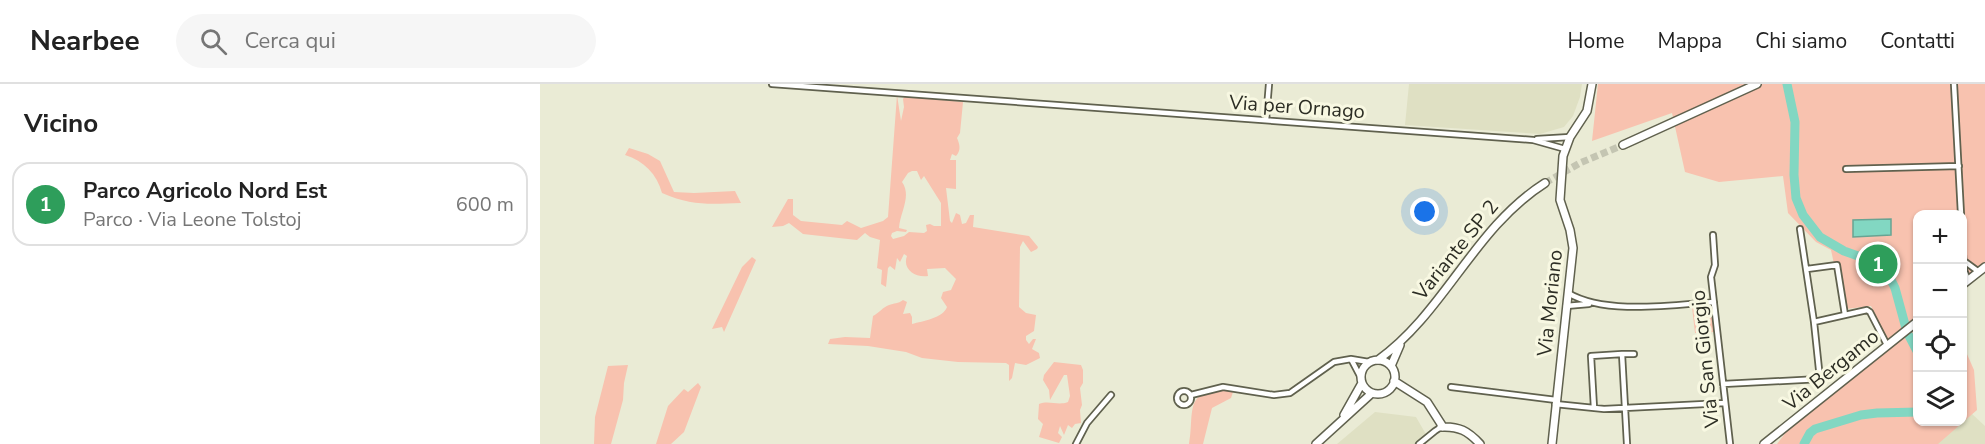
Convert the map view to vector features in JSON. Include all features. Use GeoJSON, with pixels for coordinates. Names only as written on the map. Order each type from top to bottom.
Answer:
{"type":"FeatureCollection","features":[{"type":"Feature","properties":{"kind":"street","name":"Via per Ornago"},"geometry":{"type":"LineString","coordinates":[[772,84],[1533,140],[1571,135]]}},
{"type":"Feature","properties":{"kind":"street"},"geometry":{"type":"LineString","coordinates":[[1266,120],[1269,84]]}},
{"type":"Feature","properties":{"kind":"street","name":"Via Moriano"},"geometry":{"type":"LineString","coordinates":[[1552,444],[1573,245],[1560,201],[1565,149],[1571,135],[1587,111],[1592,84]]}},
{"type":"Feature","properties":{"kind":"street"},"geometry":{"type":"LineString","coordinates":[[1623,145],[1757,84]]}},
{"type":"Feature","properties":{"kind":"street"},"geometry":{"type":"LineString","coordinates":[[1954,84],[1961,210]]}},
{"type":"Feature","properties":{"kind":"street","name":"Via per Ornago"},"geometry":{"type":"LineString","coordinates":[[1533,140],[1565,149]]}},
{"type":"Feature","properties":{"kind":"street"},"geometry":{"type":"LineString","coordinates":[[1846,169],[1959,166]]}},
{"type":"Feature","properties":{"kind":"street","name":"Variante SP 2"},"geometry":{"type":"LineString","coordinates":[[1369,363],[1378,360],[1400,345],[1493,227],[1515,204],[1545,183]]}},
{"type":"Feature","properties":{"kind":"street"},"geometry":{"type":"LineString","coordinates":[[1723,384],[1820,379],[1800,229]]}},
{"type":"Feature","properties":{"kind":"street","name":"Via San Giorgio"},"geometry":{"type":"LineString","coordinates":[[1713,235],[1715,260],[1711,277],[1730,444]]}},
{"type":"Feature","properties":{"kind":"street"},"geometry":{"type":"LineString","coordinates":[[1967,262],[1982,270],[1967,281]]}},
{"type":"Feature","properties":{"kind":"street"},"geometry":{"type":"LineString","coordinates":[[1807,269],[1837,265],[1845,315]]}},
{"type":"Feature","properties":{"kind":"street"},"geometry":{"type":"LineString","coordinates":[[1568,293],[1591,303]]}},
{"type":"Feature","properties":{"kind":"street"},"geometry":{"type":"LineString","coordinates":[[1566,306],[1591,303],[1622,307],[1714,302]]}},
{"type":"Feature","properties":{"kind":"street"},"geometry":{"type":"LineString","coordinates":[[1814,322],[1867,310],[1887,345]]}},
{"type":"Feature","properties":{"kind":"street","name":"Via Bergamo"},"geometry":{"type":"LineString","coordinates":[[1764,444],[1913,324]]}},
{"type":"Feature","properties":{"kind":"street","name":"Variante SP 2"},"geometry":{"type":"LineString","coordinates":[[1391,366],[1400,345]]}},
{"type":"Feature","properties":{"kind":"street"},"geometry":{"type":"LineString","coordinates":[[1622,354],[1627,444]]}},
{"type":"Feature","properties":{"kind":"street"},"geometry":{"type":"LineString","coordinates":[[1594,408],[1591,356],[1634,354]]}},
{"type":"Feature","properties":{"kind":"street"},"geometry":{"type":"LineString","coordinates":[[1191,394],[1223,387],[1274,396],[1295,390],[1334,362],[1345,358],[1369,363]]}},
{"type":"Feature","properties":{"kind":"street"},"geometry":{"type":"LineString","coordinates":[[1351,359],[1361,380],[1372,393],[1408,391]]}},
{"type":"Feature","properties":{"kind":"street"},"geometry":{"type":"LineString","coordinates":[[1378,360],[1388,363],[1395,374],[1388,391]]}},
{"type":"Feature","properties":{"kind":"street"},"geometry":{"type":"LineString","coordinates":[[1342,420],[1361,380],[1364,367],[1369,363]]}},
{"type":"Feature","properties":{"kind":"street"},"geometry":{"type":"LineString","coordinates":[[1394,381],[1427,402],[1442,422],[1442,427]]}},
{"type":"Feature","properties":{"kind":"street"},"geometry":{"type":"LineString","coordinates":[[1451,387],[1594,408],[1725,403]]}},
{"type":"Feature","properties":{"kind":"street"},"geometry":{"type":"LineString","coordinates":[[1316,444],[1372,393]]}},
{"type":"Feature","properties":{"kind":"street"},"geometry":{"type":"LineString","coordinates":[[1076,444],[1087,423],[1111,395]]}},
{"type":"Feature","properties":{"kind":"street"},"geometry":{"type":"LineString","coordinates":[[1775,444],[1787,426]]}},
{"type":"Feature","properties":{"kind":"street"},"geometry":{"type":"LineString","coordinates":[[1419,444],[1442,427],[1454,427],[1467,431],[1480,444]]}},
{"type":"Feature","properties":{"kind":"shaded area"},"geometry":{"type":"Polygon","coordinates":[[[1409,84],[1582,84],[1573,116],[1564,127],[1540,134],[1405,125],[1409,84]]]}},
{"type":"Feature","properties":{"kind":"shaded area"},"geometry":{"type":"Polygon","coordinates":[[[1598,84],[1985,84],[1985,271],[1967,285],[1967,210],[1913,210],[1913,426],[1959,426],[1938,444],[1777,444],[1789,428],[1890,346],[1871,306],[1846,309],[1839,265],[1834,264],[1831,250],[1816,242],[1788,213],[1783,176],[1719,182],[1685,172],[1672,113],[1592,141],[1598,84]]]}},
{"type":"Feature","properties":{"kind":"shaded area"},"geometry":{"type":"Polygon","coordinates":[[[897,95],[901,121],[905,96],[963,102],[960,133],[957,138],[959,150],[956,156],[952,154],[950,160],[956,160],[956,189],[946,188],[950,221],[952,223],[956,213],[960,215],[962,224],[966,223],[970,215],[974,215],[973,227],[1029,236],[1038,247],[1031,252],[1023,241],[1020,247],[1019,307],[1026,313],[1036,315],[1034,331],[1026,336],[1026,340],[1029,344],[1036,339],[1032,349],[1039,353],[1040,358],[1026,365],[1015,363],[1012,378],[1009,381],[1009,365],[1006,363],[958,362],[922,358],[906,352],[868,346],[828,344],[830,339],[870,338],[873,316],[887,306],[903,300],[907,302],[903,314],[910,313],[912,324],[941,314],[947,307],[941,298],[943,292],[951,290],[956,279],[945,268],[927,269],[928,276],[914,274],[906,265],[907,256],[904,254],[900,262],[897,258],[895,270],[890,266],[888,268],[886,287],[881,284],[882,270],[877,268],[880,240],[865,233],[857,240],[803,234],[789,223],[772,227],[788,199],[793,199],[793,215],[801,221],[842,225],[847,221],[861,228],[883,221],[888,217],[897,95]],[[917,171],[908,173],[902,182],[906,198],[899,228],[907,230],[892,233],[893,239],[909,232],[924,233],[927,231],[926,225],[941,226],[941,203],[924,176],[921,180],[917,171]]]}},
{"type":"Feature","properties":{"kind":"shaded area"},"geometry":{"type":"Polygon","coordinates":[[[629,148],[648,154],[660,161],[674,192],[735,191],[741,203],[692,202],[662,193],[649,169],[625,155],[629,148]]]}},
{"type":"Feature","properties":{"kind":"shaded area"},"geometry":{"type":"Polygon","coordinates":[[[752,257],[756,260],[724,332],[722,327],[712,329],[742,267],[752,257]]]}},
{"type":"Feature","properties":{"kind":"shaded area"},"geometry":{"type":"Polygon","coordinates":[[[1710,306],[1714,332],[1695,333],[1692,307],[1710,306]]]}},
{"type":"Feature","properties":{"kind":"shaded area"},"geometry":{"type":"Polygon","coordinates":[[[1967,354],[1974,370],[1977,410],[1967,419],[1967,354]]]}},
{"type":"Feature","properties":{"kind":"shaded area"},"geometry":{"type":"Polygon","coordinates":[[[1054,362],[1081,365],[1083,370],[1083,383],[1080,388],[1081,423],[1075,424],[1072,428],[1068,425],[1064,435],[1060,426],[1058,433],[1062,437],[1059,443],[1039,437],[1043,424],[1038,419],[1039,404],[1068,402],[1070,396],[1067,375],[1064,375],[1050,400],[1049,390],[1043,380],[1054,362]]]}},
{"type":"Feature","properties":{"kind":"shaded area"},"geometry":{"type":"Polygon","coordinates":[[[628,365],[623,400],[611,444],[594,444],[595,417],[608,366],[628,365]]]}},
{"type":"Feature","properties":{"kind":"shaded area"},"geometry":{"type":"Polygon","coordinates":[[[698,383],[701,387],[684,432],[671,444],[656,444],[668,406],[684,389],[688,392],[698,383]]]}},
{"type":"Feature","properties":{"kind":"shaded area"},"geometry":{"type":"Polygon","coordinates":[[[1215,390],[1233,392],[1231,398],[1212,408],[1203,444],[1189,444],[1192,413],[1198,398],[1204,393],[1215,390]]]}},
{"type":"Feature","properties":{"kind":"shaded area"},"geometry":{"type":"Polygon","coordinates":[[[1375,412],[1416,417],[1427,436],[1418,444],[1337,444],[1375,412]]]}},
{"type":"Feature","properties":{"kind":"shaded area"},"geometry":{"type":"Polygon","coordinates":[[[1971,413],[1985,426],[1985,444],[1937,444],[1957,426],[1967,426],[1967,417],[1971,413]]]}},
{"type":"Feature","properties":{"kind":"water"},"geometry":{"type":"Polygon","coordinates":[[[1891,219],[1891,235],[1853,237],[1853,220],[1891,219]]]}},
{"type":"Feature","properties":{"kind":"waterway"},"geometry":{"type":"LineString","coordinates":[[1787,84],[1795,122],[1796,198],[1803,215],[1820,237],[1844,251],[1875,262],[1887,272],[1895,288],[1907,332],[1913,343]]}},
{"type":"Feature","properties":{"kind":"waterway"},"geometry":{"type":"LineString","coordinates":[[1804,444],[1815,429],[1861,415],[1913,412]]}},
{"type":"Feature","properties":{"kind":"tunnel"},"geometry":{"type":"LineString","coordinates":[[1545,183],[1580,163],[1623,145]]}},
{"type":"Feature","properties":{"kind":"place","name":"Parco Agricolo Nord Est"},"geometry":{"type":"Point","coordinates":[1878,264]}}]}
